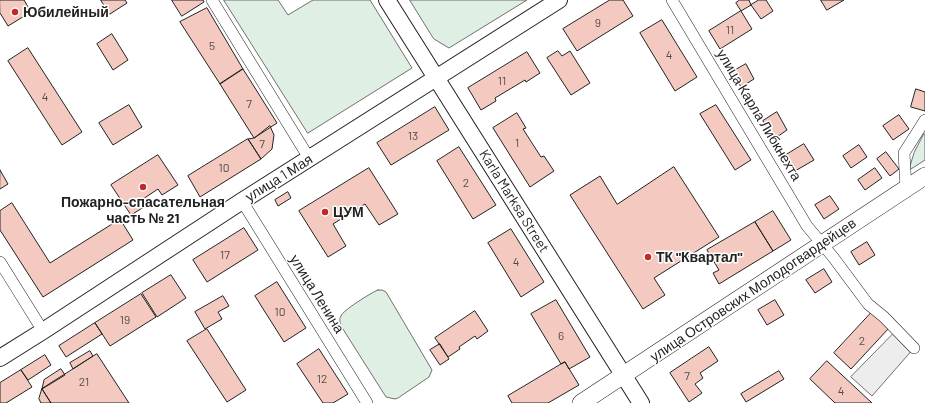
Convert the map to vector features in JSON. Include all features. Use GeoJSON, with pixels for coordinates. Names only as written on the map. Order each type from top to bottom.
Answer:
{"type":"FeatureCollection","features":[{"type":"Feature","properties":{"kind":"main road","name":"улица Островских Молодогвардейцев"},"geometry":{"type":"LineString","coordinates":[[581,403],[925,176]]}},
{"type":"Feature","properties":{"kind":"street"},"geometry":{"type":"LineString","coordinates":[[212,0],[309,158]]}},
{"type":"Feature","properties":{"kind":"street","name":"Karla Marksa Street"},"geometry":{"type":"LineString","coordinates":[[387,0],[641,403]]}},
{"type":"Feature","properties":{"kind":"street","name":"улица 1 Мая"},"geometry":{"type":"LineString","coordinates":[[0,358],[309,158],[558,0]]}},
{"type":"Feature","properties":{"kind":"street","name":"улица Карла Либкнехта"},"geometry":{"type":"LineString","coordinates":[[672,0],[807,226],[868,304],[884,317],[914,348]]}},
{"type":"Feature","properties":{"kind":"street"},"geometry":{"type":"LineString","coordinates":[[906,188],[904,153],[925,120]]}},
{"type":"Feature","properties":{"kind":"street","name":"улица Ленина"},"geometry":{"type":"LineString","coordinates":[[242,201],[367,403]]}},
{"type":"Feature","properties":{"kind":"street"},"geometry":{"type":"LineString","coordinates":[[0,262],[43,331]]}},
{"type":"Feature","properties":{"kind":"green space"},"geometry":{"type":"Polygon","coordinates":[[[224,0],[278,0],[288,15],[313,0],[370,0],[412,68],[308,133],[224,0]]]}},
{"type":"Feature","properties":{"kind":"green space"},"geometry":{"type":"Polygon","coordinates":[[[410,0],[527,0],[449,48],[434,39],[410,0]]]}},
{"type":"Feature","properties":{"kind":"green space"},"geometry":{"type":"Polygon","coordinates":[[[924,134],[925,160],[911,169],[910,166],[914,153],[924,134]]]}},
{"type":"Feature","properties":{"kind":"green space"},"geometry":{"type":"Polygon","coordinates":[[[378,290],[386,292],[432,370],[429,377],[395,399],[386,397],[341,326],[340,322],[340,317],[346,310],[378,290]]]}},
{"type":"Feature","properties":{"kind":"shaded area"},"geometry":{"type":"Polygon","coordinates":[[[896,331],[914,348],[872,396],[851,377],[896,331]]]}},
{"type":"Feature","properties":{"kind":"building","name":"Юбилейный"},"geometry":{"type":"Polygon","coordinates":[[[0,0],[24,0],[31,12],[8,26],[0,13],[0,0]]]}},
{"type":"Feature","properties":{"kind":"building"},"geometry":{"type":"Polygon","coordinates":[[[101,0],[125,0],[127,3],[110,14],[101,0]]]}},
{"type":"Feature","properties":{"kind":"building"},"geometry":{"type":"Polygon","coordinates":[[[172,0],[203,0],[204,2],[182,16],[172,0]]]}},
{"type":"Feature","properties":{"kind":"building"},"geometry":{"type":"Polygon","coordinates":[[[610,0],[623,0],[633,16],[577,51],[563,29],[610,0]]]}},
{"type":"Feature","properties":{"kind":"building"},"geometry":{"type":"Polygon","coordinates":[[[740,0],[749,0],[751,5],[741,11],[736,3],[740,0]]]}},
{"type":"Feature","properties":{"kind":"building"},"geometry":{"type":"Polygon","coordinates":[[[759,0],[766,0],[773,11],[761,19],[751,5],[759,0]]]}},
{"type":"Feature","properties":{"kind":"building"},"geometry":{"type":"Polygon","coordinates":[[[821,0],[844,0],[827,10],[821,0]]]}},
{"type":"Feature","properties":{"kind":"building"},"geometry":{"type":"Polygon","coordinates":[[[207,8],[243,69],[220,84],[180,22],[207,8]]]}},
{"type":"Feature","properties":{"kind":"building"},"geometry":{"type":"Polygon","coordinates":[[[741,11],[752,29],[720,49],[709,31],[741,11]]]}},
{"type":"Feature","properties":{"kind":"building"},"geometry":{"type":"Polygon","coordinates":[[[662,20],[697,77],[675,91],[640,33],[662,20]]]}},
{"type":"Feature","properties":{"kind":"building"},"geometry":{"type":"Polygon","coordinates":[[[112,34],[128,60],[113,70],[97,44],[112,34]]]}},
{"type":"Feature","properties":{"kind":"building"},"geometry":{"type":"Polygon","coordinates":[[[28,48],[82,132],[62,145],[8,61],[28,48]]]}},
{"type":"Feature","properties":{"kind":"building"},"geometry":{"type":"Polygon","coordinates":[[[558,51],[562,56],[570,51],[590,83],[571,95],[547,58],[558,51]]]}},
{"type":"Feature","properties":{"kind":"building"},"geometry":{"type":"Polygon","coordinates":[[[527,52],[540,73],[495,98],[496,101],[481,110],[468,88],[527,52]]]}},
{"type":"Feature","properties":{"kind":"building"},"geometry":{"type":"Polygon","coordinates":[[[746,64],[754,79],[741,87],[732,72],[746,64]]]}},
{"type":"Feature","properties":{"kind":"building"},"geometry":{"type":"Polygon","coordinates":[[[243,69],[277,123],[254,138],[220,84],[243,69]]]}},
{"type":"Feature","properties":{"kind":"building"},"geometry":{"type":"Polygon","coordinates":[[[916,89],[925,92],[925,111],[911,107],[916,89]]]}},
{"type":"Feature","properties":{"kind":"building"},"geometry":{"type":"Polygon","coordinates":[[[129,105],[142,127],[113,145],[99,123],[129,105]]]}},
{"type":"Feature","properties":{"kind":"building"},"geometry":{"type":"Polygon","coordinates":[[[716,105],[751,160],[735,170],[700,114],[716,105]]]}},
{"type":"Feature","properties":{"kind":"building"},"geometry":{"type":"Polygon","coordinates":[[[435,107],[449,130],[391,165],[377,143],[435,107]]]}},
{"type":"Feature","properties":{"kind":"building"},"geometry":{"type":"Polygon","coordinates":[[[777,112],[787,130],[774,139],[763,121],[777,112]]]}},
{"type":"Feature","properties":{"kind":"building"},"geometry":{"type":"Polygon","coordinates":[[[517,113],[526,128],[523,129],[541,157],[544,156],[554,171],[530,187],[493,128],[517,113]]]}},
{"type":"Feature","properties":{"kind":"building"},"geometry":{"type":"Polygon","coordinates":[[[899,115],[909,129],[893,140],[883,126],[899,115]]]}},
{"type":"Feature","properties":{"kind":"building"},"geometry":{"type":"Polygon","coordinates":[[[270,126],[274,135],[272,149],[261,159],[248,139],[254,138],[270,126]]]}},
{"type":"Feature","properties":{"kind":"building"},"geometry":{"type":"Polygon","coordinates":[[[248,139],[261,159],[200,197],[188,176],[248,139]]]}},
{"type":"Feature","properties":{"kind":"building"},"geometry":{"type":"Polygon","coordinates":[[[804,144],[814,160],[795,171],[786,155],[804,144]]]}},
{"type":"Feature","properties":{"kind":"building"},"geometry":{"type":"Polygon","coordinates":[[[859,145],[867,157],[851,168],[843,156],[859,145]]]}},
{"type":"Feature","properties":{"kind":"building"},"geometry":{"type":"Polygon","coordinates":[[[459,147],[496,205],[473,219],[437,161],[459,147]]]}},
{"type":"Feature","properties":{"kind":"building"},"geometry":{"type":"Polygon","coordinates":[[[886,152],[899,169],[890,176],[877,159],[886,152]]]}},
{"type":"Feature","properties":{"kind":"building","name":"Пожарно-спасательная часть № 21"},"geometry":{"type":"Polygon","coordinates":[[[158,155],[178,185],[162,195],[158,189],[140,201],[144,207],[131,215],[111,185],[158,155]]]}},
{"type":"Feature","properties":{"kind":"building","name":"ТК \"Квартал\""},"geometry":{"type":"Polygon","coordinates":[[[674,167],[719,237],[654,278],[665,295],[643,309],[570,195],[600,176],[617,204],[674,167]]]}},
{"type":"Feature","properties":{"kind":"building","name":"ЦУМ"},"geometry":{"type":"Polygon","coordinates":[[[369,168],[398,214],[379,225],[365,204],[333,224],[346,246],[328,257],[299,211],[369,168]]]}},
{"type":"Feature","properties":{"kind":"building"},"geometry":{"type":"Polygon","coordinates":[[[875,168],[882,178],[865,190],[858,180],[875,168]]]}},
{"type":"Feature","properties":{"kind":"building"},"geometry":{"type":"Polygon","coordinates":[[[0,170],[8,184],[0,189],[0,170]]]}},
{"type":"Feature","properties":{"kind":"building"},"geometry":{"type":"Polygon","coordinates":[[[288,192],[291,198],[278,206],[275,200],[288,192]]]}},
{"type":"Feature","properties":{"kind":"building"},"geometry":{"type":"Polygon","coordinates":[[[830,196],[839,209],[824,219],[815,205],[830,196]]]}},
{"type":"Feature","properties":{"kind":"building"},"geometry":{"type":"Polygon","coordinates":[[[12,203],[50,263],[120,219],[133,240],[43,297],[0,230],[0,211],[12,203]]]}},
{"type":"Feature","properties":{"kind":"building"},"geometry":{"type":"Polygon","coordinates":[[[773,211],[791,240],[773,251],[755,222],[773,211]]]}},
{"type":"Feature","properties":{"kind":"building"},"geometry":{"type":"Polygon","coordinates":[[[755,222],[773,251],[719,284],[713,273],[719,270],[707,250],[755,222]]]}},
{"type":"Feature","properties":{"kind":"building"},"geometry":{"type":"Polygon","coordinates":[[[244,228],[258,250],[207,282],[193,260],[244,228]]]}},
{"type":"Feature","properties":{"kind":"building"},"geometry":{"type":"Polygon","coordinates":[[[511,229],[544,282],[521,297],[488,243],[511,229]]]}},
{"type":"Feature","properties":{"kind":"building"},"geometry":{"type":"Polygon","coordinates":[[[867,242],[875,255],[859,265],[851,252],[867,242]]]}},
{"type":"Feature","properties":{"kind":"building"},"geometry":{"type":"Polygon","coordinates":[[[824,269],[832,282],[815,293],[806,280],[824,269]]]}},
{"type":"Feature","properties":{"kind":"building"},"geometry":{"type":"Polygon","coordinates":[[[171,275],[186,298],[157,317],[142,293],[171,275]]]}},
{"type":"Feature","properties":{"kind":"building"},"geometry":{"type":"Polygon","coordinates":[[[277,282],[306,328],[284,342],[255,296],[277,282]]]}},
{"type":"Feature","properties":{"kind":"building"},"geometry":{"type":"Polygon","coordinates":[[[141,294],[156,317],[110,346],[95,323],[141,294]]]}},
{"type":"Feature","properties":{"kind":"building"},"geometry":{"type":"Polygon","coordinates":[[[223,296],[229,306],[218,312],[222,319],[205,329],[195,312],[223,296]]]}},
{"type":"Feature","properties":{"kind":"building"},"geometry":{"type":"Polygon","coordinates":[[[556,300],[590,357],[569,369],[565,362],[561,364],[531,314],[556,300]]]}},
{"type":"Feature","properties":{"kind":"building"},"geometry":{"type":"Polygon","coordinates":[[[775,300],[784,315],[767,325],[758,310],[775,300]]]}},
{"type":"Feature","properties":{"kind":"building"},"geometry":{"type":"Polygon","coordinates":[[[475,311],[488,331],[477,339],[475,336],[448,357],[435,338],[475,311]]]}},
{"type":"Feature","properties":{"kind":"building"},"geometry":{"type":"Polygon","coordinates":[[[872,312],[889,328],[851,369],[834,353],[872,312]]]}},
{"type":"Feature","properties":{"kind":"building"},"geometry":{"type":"Polygon","coordinates":[[[95,323],[102,334],[66,357],[59,346],[95,323]]]}},
{"type":"Feature","properties":{"kind":"building"},"geometry":{"type":"Polygon","coordinates":[[[207,329],[246,390],[227,402],[187,341],[207,329]]]}},
{"type":"Feature","properties":{"kind":"building"},"geometry":{"type":"Polygon","coordinates":[[[440,344],[449,359],[440,365],[430,350],[440,344]]]}},
{"type":"Feature","properties":{"kind":"building"},"geometry":{"type":"Polygon","coordinates":[[[709,347],[718,361],[700,373],[703,378],[695,384],[702,393],[689,402],[670,373],[709,347]]]}},
{"type":"Feature","properties":{"kind":"building"},"geometry":{"type":"Polygon","coordinates":[[[319,349],[348,394],[333,403],[323,403],[297,364],[319,349]]]}},
{"type":"Feature","properties":{"kind":"building"},"geometry":{"type":"Polygon","coordinates":[[[90,351],[93,356],[73,369],[70,363],[90,351]]]}},
{"type":"Feature","properties":{"kind":"building"},"geometry":{"type":"Polygon","coordinates":[[[97,354],[129,403],[51,403],[42,389],[97,354]]]}},
{"type":"Feature","properties":{"kind":"building"},"geometry":{"type":"Polygon","coordinates":[[[45,355],[51,365],[28,380],[21,370],[45,355]]]}},
{"type":"Feature","properties":{"kind":"building"},"geometry":{"type":"Polygon","coordinates":[[[827,361],[872,403],[835,403],[810,379],[827,361]]]}},
{"type":"Feature","properties":{"kind":"building"},"geometry":{"type":"Polygon","coordinates":[[[565,362],[579,385],[548,403],[512,403],[508,396],[565,362]]]}},
{"type":"Feature","properties":{"kind":"building"},"geometry":{"type":"Polygon","coordinates":[[[61,369],[65,375],[42,389],[44,380],[61,369]]]}},
{"type":"Feature","properties":{"kind":"building"},"geometry":{"type":"Polygon","coordinates":[[[21,370],[32,387],[6,403],[0,403],[0,383],[21,370]]]}},
{"type":"Feature","properties":{"kind":"building"},"geometry":{"type":"Polygon","coordinates":[[[779,371],[784,379],[746,402],[741,394],[779,371]]]}},
{"type":"Feature","properties":{"kind":"building"},"geometry":{"type":"Polygon","coordinates":[[[42,389],[51,403],[41,403],[39,399],[42,389]]]}},
{"type":"Feature","properties":{"kind":"place","name":"Юбилейный"},"geometry":{"type":"Point","coordinates":[15,12]}},
{"type":"Feature","properties":{"kind":"place","name":"Пожарно-спасательная часть № 21"},"geometry":{"type":"Point","coordinates":[143,187]}},
{"type":"Feature","properties":{"kind":"place","name":"ЦУМ"},"geometry":{"type":"Point","coordinates":[325,212]}},
{"type":"Feature","properties":{"kind":"place","name":"ТК \"Квартал\""},"geometry":{"type":"Point","coordinates":[648,257]}}]}
